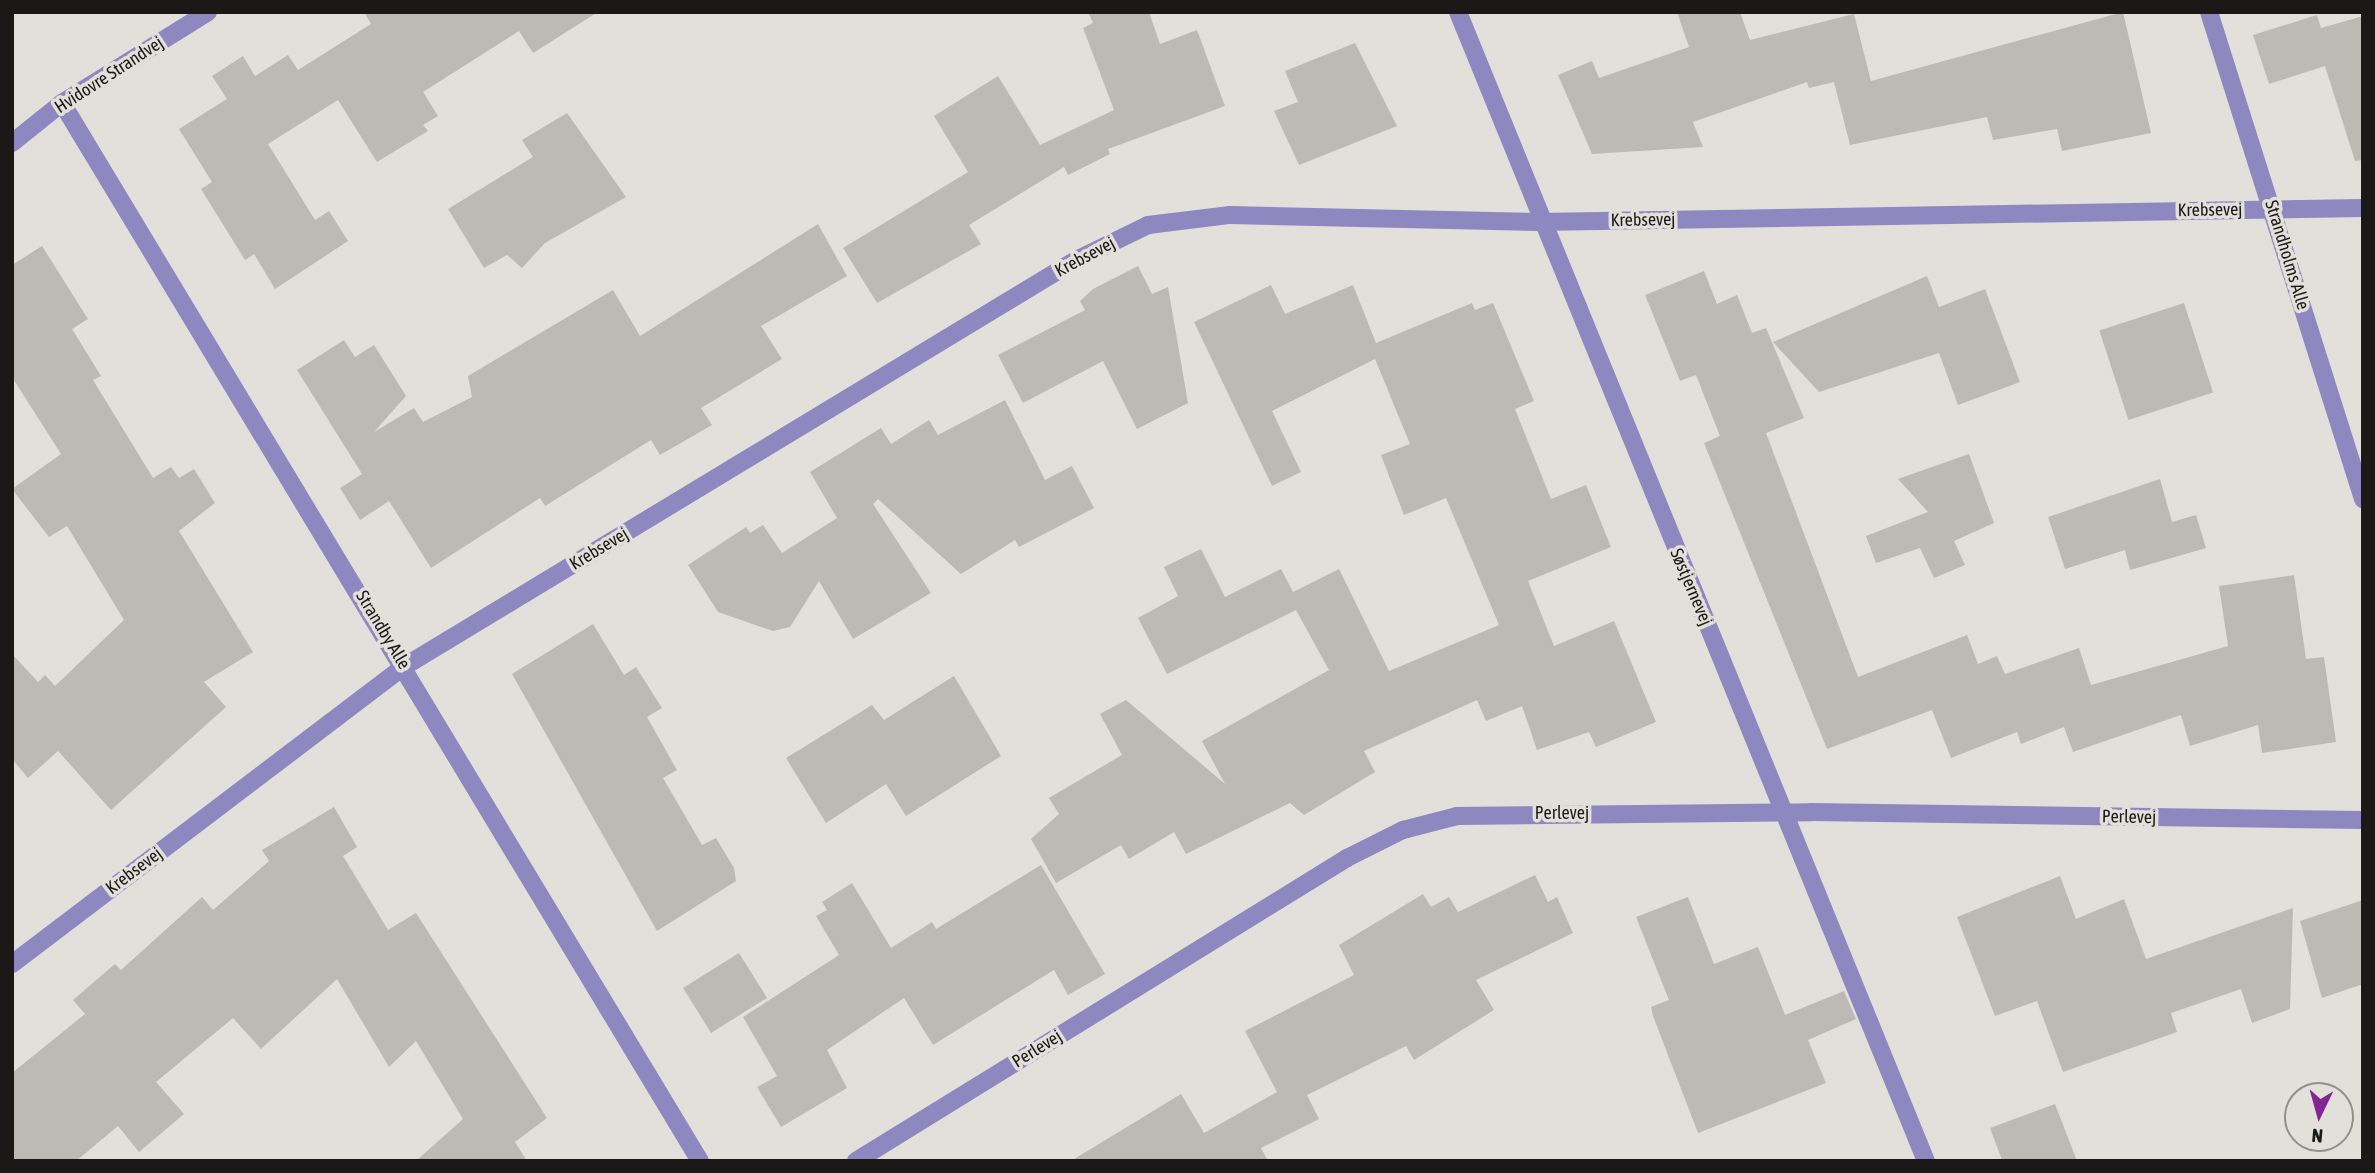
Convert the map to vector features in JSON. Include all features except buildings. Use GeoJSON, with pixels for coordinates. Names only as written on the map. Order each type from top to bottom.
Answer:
{"type":"FeatureCollection","features":[{"type":"Feature","properties":{"kind":"street","name":"Hvidovre Strandvej"},"geometry":{"type":"LineString","coordinates":[[12,143],[61,103],[208,12]]}},
{"type":"Feature","properties":{"kind":"street","name":"Søstjernevej"},"geometry":{"type":"LineString","coordinates":[[1458,12],[1539,222],[1785,812],[1926,1161]]}},
{"type":"Feature","properties":{"kind":"street","name":"Strandholms Alle"},"geometry":{"type":"LineString","coordinates":[[2210,12],[2363,499]]}},
{"type":"Feature","properties":{"kind":"street","name":"Strandby Alle"},"geometry":{"type":"LineString","coordinates":[[61,103],[405,666],[700,1161]]}},
{"type":"Feature","properties":{"kind":"street","name":"Krebsevej"},"geometry":{"type":"LineString","coordinates":[[12,964],[405,666],[1076,260],[1147,225],[1230,215],[1539,222],[2363,208]]}},
{"type":"Feature","properties":{"kind":"street","name":"Perlevej"},"geometry":{"type":"LineString","coordinates":[[856,1161],[1347,858],[1403,830],[1457,816],[1785,812],[2363,820]]}}]}
